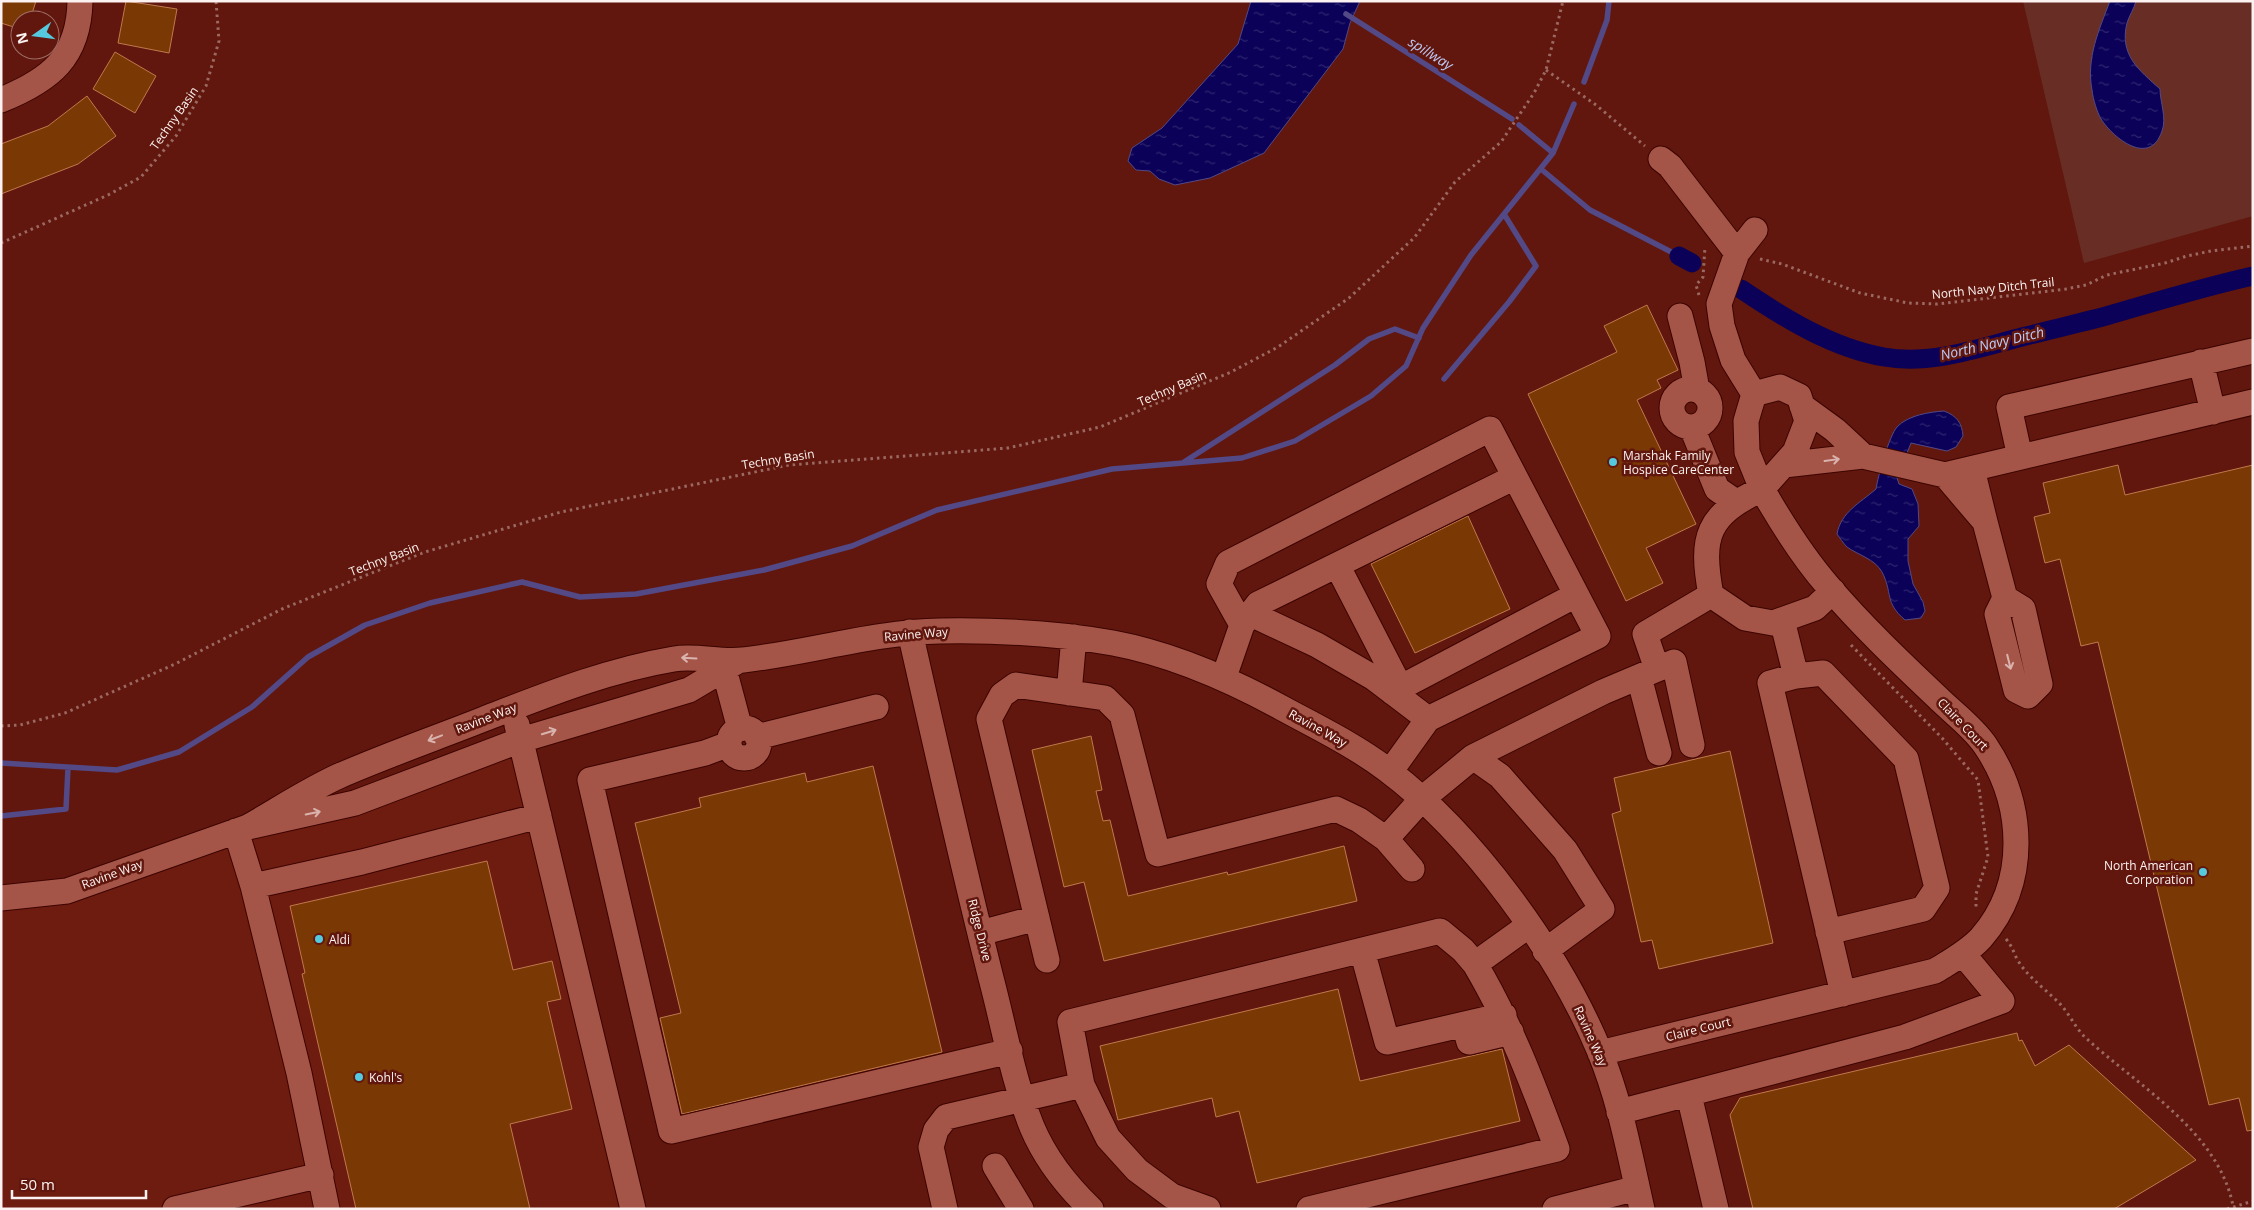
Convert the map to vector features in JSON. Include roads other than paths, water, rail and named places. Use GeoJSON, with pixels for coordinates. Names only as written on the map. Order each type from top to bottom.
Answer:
{"type":"FeatureCollection","features":[{"type":"Feature","properties":{"kind":"street"},"geometry":{"type":"LineString","coordinates":[[1,100],[54,72],[73,44],[80,1]]}},
{"type":"Feature","properties":{"kind":"street"},"geometry":{"type":"LineString","coordinates":[[1661,158],[1670,166],[1737,253]]}},
{"type":"Feature","properties":{"kind":"street"},"geometry":{"type":"LineString","coordinates":[[1755,230],[1737,253],[1719,304],[1722,326],[1733,360],[1754,394],[1780,387],[1799,396],[1807,421],[1795,452],[1762,489],[1736,502],[1718,517],[1708,536],[1705,562],[1711,595],[1745,618],[1773,622],[1815,608],[1833,592]]}},
{"type":"Feature","properties":{"kind":"street"},"geometry":{"type":"LineString","coordinates":[[1680,316],[1697,390]]}},
{"type":"Feature","properties":{"kind":"street"},"geometry":{"type":"LineString","coordinates":[[2020,457],[2009,407],[2253,350]]}},
{"type":"Feature","properties":{"kind":"street"},"geometry":{"type":"LineString","coordinates":[[2201,362],[2213,412]]}},
{"type":"Feature","properties":{"kind":"street"},"geometry":{"type":"LineString","coordinates":[[1684,390],[1697,390],[1707,398],[1710,411],[1704,423],[1692,428],[1679,424],[1672,412],[1672,406],[1674,399],[1684,390]]}},
{"type":"Feature","properties":{"kind":"street","name":"Claire Court"},"geometry":{"type":"LineString","coordinates":[[1600,1053],[1935,971],[1962,954],[1980,938],[2002,906],[2015,871],[2017,826],[2007,785],[1985,744],[1833,592],[1791,539],[1762,489],[1746,452],[1746,421],[1754,394]]}},
{"type":"Feature","properties":{"kind":"street"},"geometry":{"type":"LineString","coordinates":[[1784,465],[1862,456],[1946,475],[2253,402]]}},
{"type":"Feature","properties":{"kind":"street"},"geometry":{"type":"LineString","coordinates":[[1802,406],[1835,430],[1862,456]]}},
{"type":"Feature","properties":{"kind":"street"},"geometry":{"type":"LineString","coordinates":[[1710,411],[1746,421]]}},
{"type":"Feature","properties":{"kind":"street"},"geometry":{"type":"LineString","coordinates":[[1692,428],[1717,489],[1736,502]]}},
{"type":"Feature","properties":{"kind":"street"},"geometry":{"type":"LineString","coordinates":[[1390,772],[1428,719],[1598,636],[1490,429],[1228,563],[1219,584],[1247,620],[1317,645],[1396,689],[1428,719]]}},
{"type":"Feature","properties":{"kind":"street"},"geometry":{"type":"LineString","coordinates":[[1972,469],[2005,598]]}},
{"type":"Feature","properties":{"kind":"street"},"geometry":{"type":"LineString","coordinates":[[1946,475],[1986,522]]}},
{"type":"Feature","properties":{"kind":"street"},"geometry":{"type":"LineString","coordinates":[[1224,677],[1247,620],[1258,604],[1515,477]]}},
{"type":"Feature","properties":{"kind":"street"},"geometry":{"type":"LineString","coordinates":[[1337,565],[1396,689]]}},
{"type":"Feature","properties":{"kind":"street"},"geometry":{"type":"LineString","coordinates":[[1396,689],[1576,595]]}},
{"type":"Feature","properties":{"kind":"street"},"geometry":{"type":"LineString","coordinates":[[1659,753],[1648,673],[1645,634],[1711,595]]}},
{"type":"Feature","properties":{"kind":"street"},"geometry":{"type":"LineString","coordinates":[[1782,620],[1796,676]]}},
{"type":"Feature","properties":{"kind":"street","name":"Ravine Way"},"geometry":{"type":"LineString","coordinates":[[242,829],[335,778],[583,680],[679,658],[731,665],[910,632],[978,631],[1074,637],[1117,644],[1224,677],[1329,733],[1390,772],[1449,825],[1476,856],[1528,926],[1580,1010],[1600,1053],[1620,1112],[1640,1198]]}},
{"type":"Feature","properties":{"kind":"street","name":"Ridge Drive"},"geometry":{"type":"LineString","coordinates":[[910,632],[980,933],[1023,1099],[1032,1127],[1045,1153],[1075,1193],[1092,1209]]}},
{"type":"Feature","properties":{"kind":"street"},"geometry":{"type":"LineString","coordinates":[[1069,693],[1074,637]]}},
{"type":"Feature","properties":{"kind":"street"},"geometry":{"type":"LineString","coordinates":[[1386,839],[1422,800],[1473,757],[1603,692],[1674,662],[1692,745]]}},
{"type":"Feature","properties":{"kind":"street"},"geometry":{"type":"LineString","coordinates":[[731,665],[742,736]]}},
{"type":"Feature","properties":{"kind":"street","name":"Ravine Way"},"geometry":{"type":"LineString","coordinates":[[1,898],[67,891],[242,829],[355,803],[521,740],[689,690],[731,665]]}},
{"type":"Feature","properties":{"kind":"street"},"geometry":{"type":"LineString","coordinates":[[1828,932],[1923,909],[1937,888],[1906,759],[1823,673],[1796,676],[1770,683],[1828,932],[1843,994]]}},
{"type":"Feature","properties":{"kind":"street"},"geometry":{"type":"LineString","coordinates":[[1047,960],[989,719],[1002,695],[1016,685],[1105,698],[1122,715],[1158,854],[1336,809],[1358,820],[1386,839],[1412,869]]}},
{"type":"Feature","properties":{"kind":"street"},"geometry":{"type":"LineString","coordinates":[[876,707],[742,736],[705,753],[590,780],[671,1131],[1010,1051]]}},
{"type":"Feature","properties":{"kind":"street"},"geometry":{"type":"LineString","coordinates":[[513,708],[633,1209]]}},
{"type":"Feature","properties":{"kind":"street"},"geometry":{"type":"LineString","coordinates":[[1473,757],[1500,776],[1565,850],[1602,908],[1544,950]]}},
{"type":"Feature","properties":{"kind":"street"},"geometry":{"type":"LineString","coordinates":[[253,886],[362,862],[539,816]]}},
{"type":"Feature","properties":{"kind":"street"},"geometry":{"type":"LineString","coordinates":[[242,829],[253,886],[321,1174],[327,1209]]}},
{"type":"Feature","properties":{"kind":"street"},"geometry":{"type":"LineString","coordinates":[[980,933],[1037,918]]}},
{"type":"Feature","properties":{"kind":"street"},"geometry":{"type":"LineString","coordinates":[[1475,964],[1528,926]]}},
{"type":"Feature","properties":{"kind":"street"},"geometry":{"type":"LineString","coordinates":[[1208,1209],[1172,1196],[1138,1170],[1108,1138],[1082,1085],[1070,1022],[1440,931],[1475,964],[1507,1024],[1557,1149],[1309,1209]]}},
{"type":"Feature","properties":{"kind":"street"},"geometry":{"type":"LineString","coordinates":[[1362,950],[1387,1042],[1464,1024],[1469,1042],[1507,1024]]}},
{"type":"Feature","properties":{"kind":"street"},"geometry":{"type":"LineString","coordinates":[[1620,1112],[1905,1037],[2002,1001],[1962,954]]}},
{"type":"Feature","properties":{"kind":"street"},"geometry":{"type":"LineString","coordinates":[[945,1209],[931,1147],[936,1130],[946,1118],[1082,1085]]}},
{"type":"Feature","properties":{"kind":"street"},"geometry":{"type":"LineString","coordinates":[[1689,1095],[1716,1209]]}},
{"type":"Feature","properties":{"kind":"street"},"geometry":{"type":"LineString","coordinates":[[995,1166],[1021,1209]]}},
{"type":"Feature","properties":{"kind":"street"},"geometry":{"type":"LineString","coordinates":[[175,1209],[321,1174]]}},
{"type":"Feature","properties":{"kind":"street"},"geometry":{"type":"LineString","coordinates":[[1555,1209],[1640,1198]]}},
{"type":"Feature","properties":{"kind":"water"},"geometry":{"type":"Polygon","coordinates":[[[1251,1],[1360,1],[1350,23],[1343,49],[1264,153],[1210,178],[1175,185],[1159,179],[1150,171],[1136,170],[1128,161],[1132,148],[1162,128],[1238,44],[1251,1]]]}},
{"type":"Feature","properties":{"kind":"water"},"geometry":{"type":"Polygon","coordinates":[[[2110,1],[2136,1],[2127,23],[2125,34],[2128,53],[2138,68],[2160,89],[2164,115],[2163,126],[2156,142],[2149,147],[2132,146],[2114,134],[2101,119],[2094,101],[2091,78],[2092,55],[2110,1]]]}},
{"type":"Feature","properties":{"kind":"water"},"geometry":{"type":"Polygon","coordinates":[[[1944,411],[1952,415],[1961,427],[1963,436],[1956,447],[1947,451],[1911,443],[1897,478],[1899,484],[1912,489],[1918,504],[1919,526],[1908,539],[1908,561],[1913,584],[1923,602],[1925,611],[1921,618],[1905,620],[1898,614],[1891,602],[1885,579],[1879,568],[1871,560],[1847,547],[1837,534],[1839,526],[1847,514],[1876,489],[1887,447],[1897,427],[1913,417],[1944,411]]]}},
{"type":"Feature","properties":{"kind":"waterway"},"geometry":{"type":"LineString","coordinates":[[1584,82],[1607,20],[1609,1]]}},
{"type":"Feature","properties":{"kind":"waterway","name":"spillway"},"geometry":{"type":"LineString","coordinates":[[1346,14],[1512,119]]}},
{"type":"Feature","properties":{"kind":"waterway"},"geometry":{"type":"LineString","coordinates":[[1,763],[117,770],[179,752],[252,707],[308,657],[365,625],[430,603],[522,582],[580,597],[636,594],[764,570],[852,546],[937,510],[1112,469],[1242,458],[1295,441],[1371,396],[1406,366],[1423,328],[1471,255],[1553,153],[1574,104]]}},
{"type":"Feature","properties":{"kind":"waterway"},"geometry":{"type":"LineString","coordinates":[[1519,125],[1553,153]]}},
{"type":"Feature","properties":{"kind":"waterway","name":"North Navy Ditch"},"geometry":{"type":"LineString","coordinates":[[1541,169],[1590,210],[1679,256]]}},
{"type":"Feature","properties":{"kind":"waterway"},"geometry":{"type":"LineString","coordinates":[[1444,379],[1509,302],[1536,266],[1504,214]]}},
{"type":"Feature","properties":{"kind":"waterway","name":"North Navy Ditch"},"geometry":{"type":"LineString","coordinates":[[1679,256],[1692,263]]}},
{"type":"Feature","properties":{"kind":"waterway","name":"North Navy Ditch"},"geometry":{"type":"LineString","coordinates":[[1741,289],[1791,321],[1846,347],[1884,357],[1917,359],[1966,352],[2253,276]]}},
{"type":"Feature","properties":{"kind":"waterway"},"geometry":{"type":"LineString","coordinates":[[1184,462],[1335,365],[1369,339],[1395,329],[1419,338]]}},
{"type":"Feature","properties":{"kind":"waterway"},"geometry":{"type":"LineString","coordinates":[[1,816],[66,809],[68,768]]}},
{"type":"Feature","properties":{"kind":"place","name":"Marshak Family Hospice CareCenter"},"geometry":{"type":"Point","coordinates":[1613,462]}},
{"type":"Feature","properties":{"kind":"place","name":"North American Corporation"},"geometry":{"type":"Point","coordinates":[2203,872]}},
{"type":"Feature","properties":{"kind":"place","name":"Aldi"},"geometry":{"type":"Point","coordinates":[319,939]}},
{"type":"Feature","properties":{"kind":"place","name":"Kohl's"},"geometry":{"type":"Point","coordinates":[359,1077]}}]}
